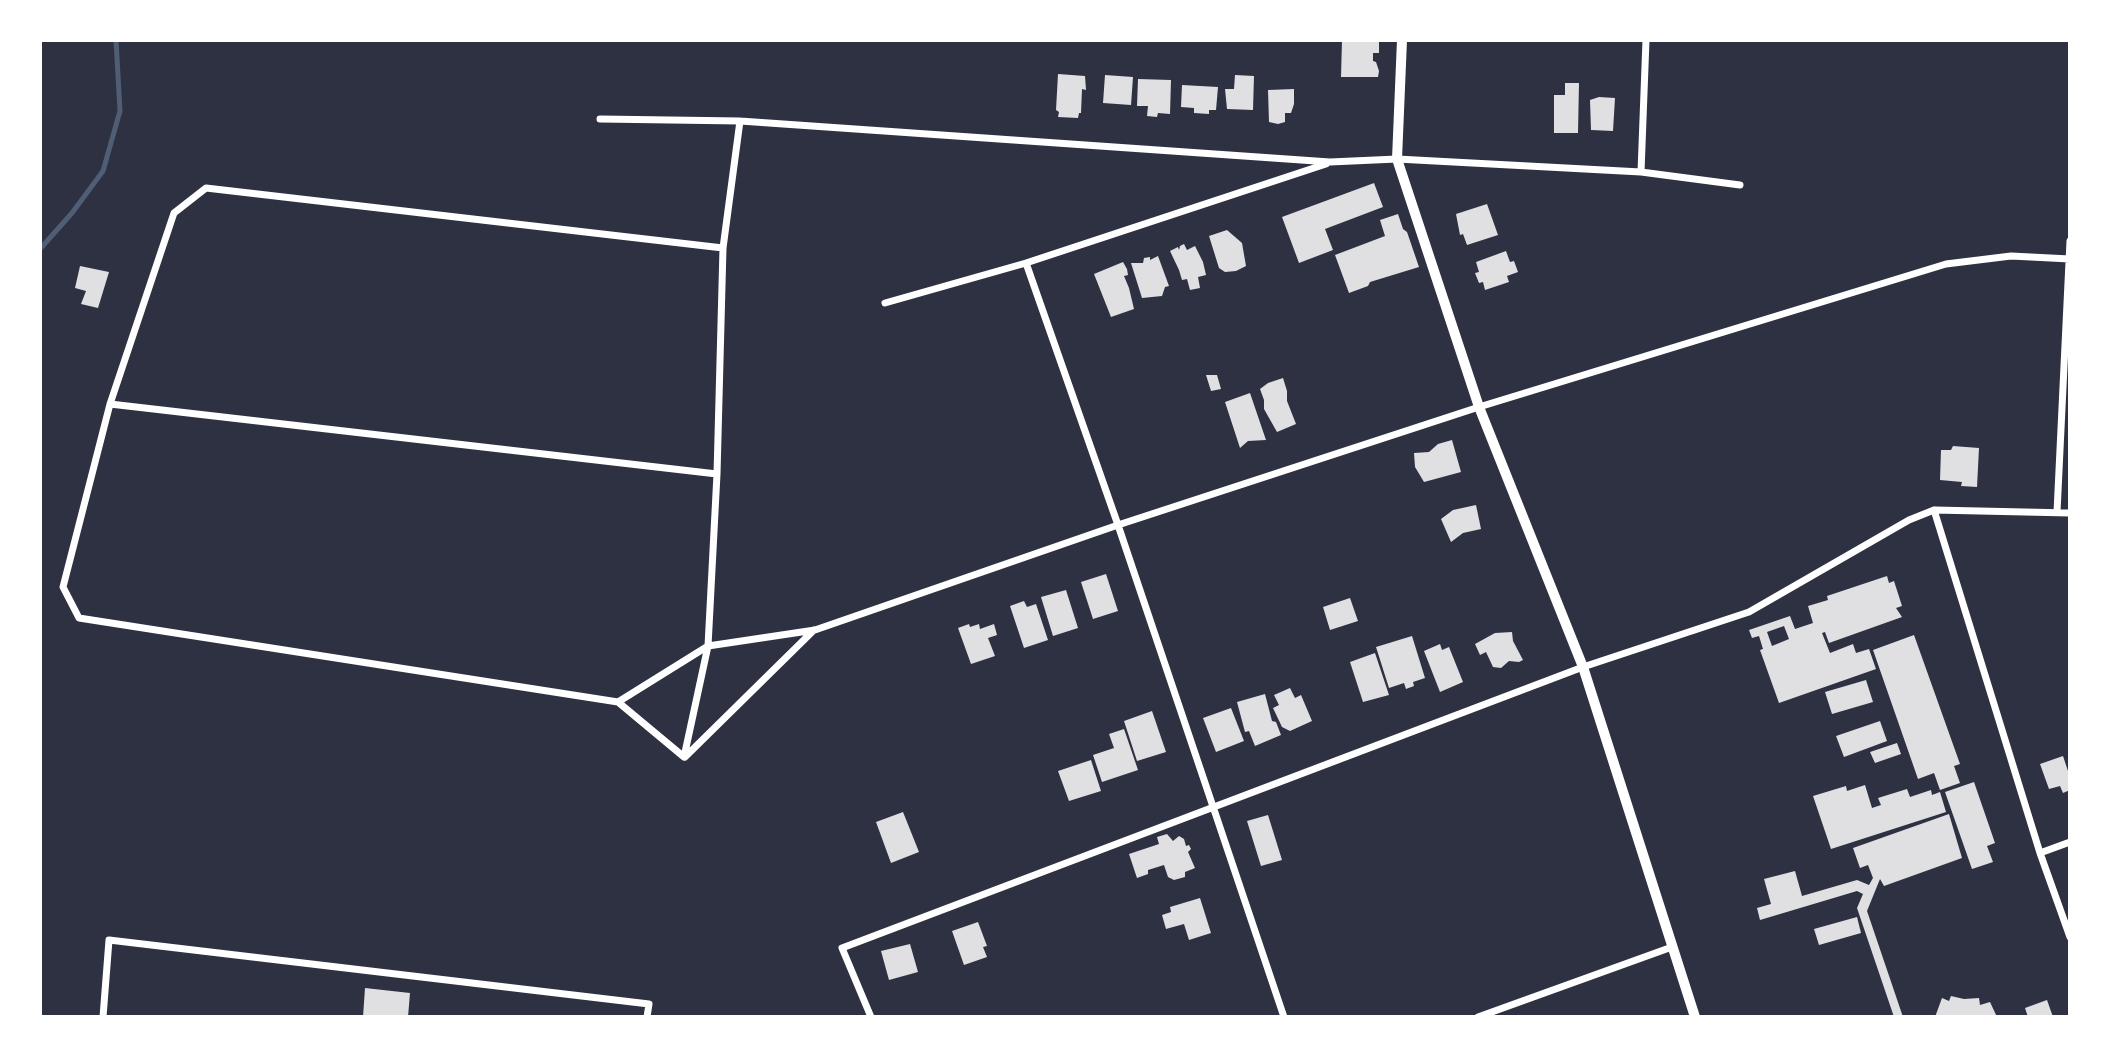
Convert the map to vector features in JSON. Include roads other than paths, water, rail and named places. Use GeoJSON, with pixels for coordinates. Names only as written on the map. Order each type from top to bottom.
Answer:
{"type":"FeatureCollection","features":[{"type":"Feature","properties":{"kind":"street"},"geometry":{"type":"LineString","coordinates":[[1402,40],[1397,159],[1479,407],[1584,667],[1695,1017]]}},
{"type":"Feature","properties":{"kind":"street"},"geometry":{"type":"LineString","coordinates":[[1641,172],[1646,40]]}},
{"type":"Feature","properties":{"kind":"street"},"geometry":{"type":"LineString","coordinates":[[600,120],[740,121],[1330,162],[1397,159],[1641,172],[1740,185]]}},
{"type":"Feature","properties":{"kind":"street"},"geometry":{"type":"LineString","coordinates":[[684,757],[708,646],[717,474],[723,248],[740,121]]}},
{"type":"Feature","properties":{"kind":"street"},"geometry":{"type":"LineString","coordinates":[[885,303],[1026,263],[1330,162]]}},
{"type":"Feature","properties":{"kind":"street"},"geometry":{"type":"LineString","coordinates":[[684,757],[618,702],[79,618],[63,587],[110,404],[174,213],[206,188],[723,248]]}},
{"type":"Feature","properties":{"kind":"street"},"geometry":{"type":"LineString","coordinates":[[2057,512],[2070,241]]}},
{"type":"Feature","properties":{"kind":"street"},"geometry":{"type":"LineString","coordinates":[[618,702],[708,646],[814,630],[1479,407],[1946,264],[2011,257],[2069,259]]}},
{"type":"Feature","properties":{"kind":"street"},"geometry":{"type":"LineString","coordinates":[[1026,263],[1284,1017]]}},
{"type":"Feature","properties":{"kind":"street"},"geometry":{"type":"LineString","coordinates":[[110,404],[717,474]]}},
{"type":"Feature","properties":{"kind":"street"},"geometry":{"type":"LineString","coordinates":[[1934,510],[2040,853],[2070,937]]}},
{"type":"Feature","properties":{"kind":"street"},"geometry":{"type":"LineString","coordinates":[[871,1017],[842,948],[1584,667],[1749,612],[1909,520],[1934,510],[2070,513]]}},
{"type":"Feature","properties":{"kind":"street"},"geometry":{"type":"LineString","coordinates":[[684,757],[814,630]]}},
{"type":"Feature","properties":{"kind":"street"},"geometry":{"type":"LineString","coordinates":[[2040,853],[2070,842]]}},
{"type":"Feature","properties":{"kind":"street"},"geometry":{"type":"LineString","coordinates":[[103,1017],[109,940],[649,1004],[647,1017]]}},
{"type":"Feature","properties":{"kind":"street"},"geometry":{"type":"LineString","coordinates":[[1478,1017],[1672,947]]}},
{"type":"Feature","properties":{"kind":"waterway"},"geometry":{"type":"LineString","coordinates":[[40,249],[72,213],[103,171],[120,111],[116,40]]}}]}
